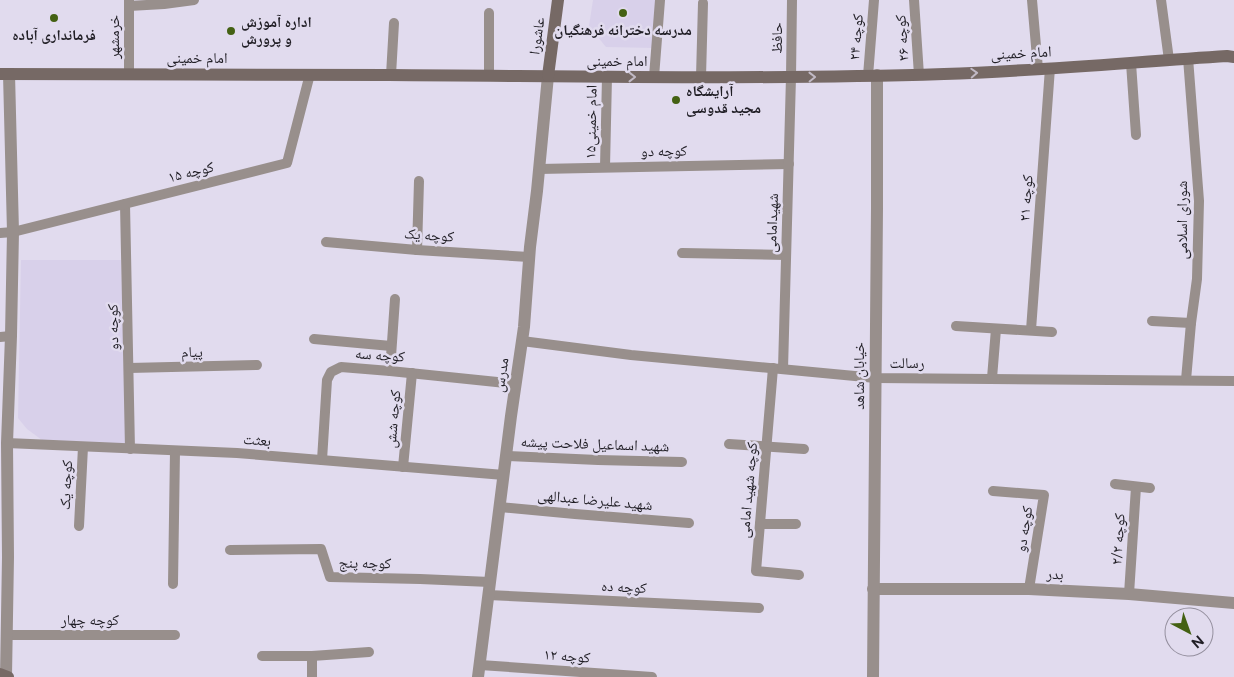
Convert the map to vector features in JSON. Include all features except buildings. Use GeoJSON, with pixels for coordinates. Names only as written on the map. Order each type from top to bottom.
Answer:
{"type":"FeatureCollection","features":[{"type":"Feature","properties":{"kind":"main road","name":"عاشورا"},"geometry":{"type":"LineString","coordinates":[[548,76],[558,0]]}},
{"type":"Feature","properties":{"kind":"main road","name":"امام خمینی"},"geometry":{"type":"LineString","coordinates":[[5,74],[310,74],[607,78],[872,76],[1234,57]]}},
{"type":"Feature","properties":{"kind":"street"},"geometry":{"type":"LineString","coordinates":[[129,3],[194,0]]}},
{"type":"Feature","properties":{"kind":"street"},"geometry":{"type":"LineString","coordinates":[[654,77],[660,0]]}},
{"type":"Feature","properties":{"kind":"street","name":"حافظ"},"geometry":{"type":"LineString","coordinates":[[791,77],[792,0]]}},
{"type":"Feature","properties":{"kind":"street","name":"کوچه ۲۴"},"geometry":{"type":"LineString","coordinates":[[872,76],[874,0]]}},
{"type":"Feature","properties":{"kind":"street","name":"کوچه ۲۶"},"geometry":{"type":"LineString","coordinates":[[914,0],[919,75]]}},
{"type":"Feature","properties":{"kind":"street","name":"کوچه ۲۱"},"geometry":{"type":"LineString","coordinates":[[1031,330],[1044,68],[1032,0]]}},
{"type":"Feature","properties":{"kind":"street"},"geometry":{"type":"LineString","coordinates":[[1161,0],[1169,60]]}},
{"type":"Feature","properties":{"kind":"street","name":"خرمشهر"},"geometry":{"type":"LineString","coordinates":[[129,3],[129,74]]}},
{"type":"Feature","properties":{"kind":"street"},"geometry":{"type":"LineString","coordinates":[[701,78],[703,4]]}},
{"type":"Feature","properties":{"kind":"street"},"geometry":{"type":"LineString","coordinates":[[488,13],[490,76]]}},
{"type":"Feature","properties":{"kind":"street"},"geometry":{"type":"LineString","coordinates":[[391,75],[394,23]]}},
{"type":"Feature","properties":{"kind":"street","name":"شورای اسلامی"},"geometry":{"type":"LineString","coordinates":[[1186,380],[1197,280],[1199,202],[1188,58]]}},
{"type":"Feature","properties":{"kind":"street"},"geometry":{"type":"LineString","coordinates":[[1131,62],[1136,135]]}},
{"type":"Feature","properties":{"kind":"street"},"geometry":{"type":"LineString","coordinates":[[4,676],[6,636],[4,557],[5,74]]}},
{"type":"Feature","properties":{"kind":"street","name":"کوچه ۱۵"},"geometry":{"type":"LineString","coordinates":[[6,232],[287,163],[310,74]]}},
{"type":"Feature","properties":{"kind":"street","name":"مدرس"},"geometry":{"type":"LineString","coordinates":[[479,671],[522,341],[548,76]]}},
{"type":"Feature","properties":{"kind":"street","name":"خیابان شاهد"},"geometry":{"type":"LineString","coordinates":[[872,76],[876,378],[873,677]]}},
{"type":"Feature","properties":{"kind":"street","name":"شهیدامامی"},"geometry":{"type":"LineString","coordinates":[[778,369],[786,255],[791,77]]}},
{"type":"Feature","properties":{"kind":"street","name":"امام خمینی۱۵"},"geometry":{"type":"LineString","coordinates":[[605,167],[607,78]]}},
{"type":"Feature","properties":{"kind":"street","name":"کوچه دو"},"geometry":{"type":"LineString","coordinates":[[539,169],[789,164]]}},
{"type":"Feature","properties":{"kind":"street"},"geometry":{"type":"LineString","coordinates":[[418,250],[419,181]]}},
{"type":"Feature","properties":{"kind":"street","name":"کوچه دو"},"geometry":{"type":"LineString","coordinates":[[125,204],[130,449]]}},
{"type":"Feature","properties":{"kind":"street","name":"کوچه یک"},"geometry":{"type":"LineString","coordinates":[[326,242],[529,257]]}},
{"type":"Feature","properties":{"kind":"street"},"geometry":{"type":"LineString","coordinates":[[682,253],[786,255]]}},
{"type":"Feature","properties":{"kind":"street"},"geometry":{"type":"LineString","coordinates":[[390,371],[395,299]]}},
{"type":"Feature","properties":{"kind":"street"},"geometry":{"type":"LineString","coordinates":[[1152,321],[1191,323]]}},
{"type":"Feature","properties":{"kind":"street"},"geometry":{"type":"LineString","coordinates":[[956,326],[1052,332]]}},
{"type":"Feature","properties":{"kind":"street"},"geometry":{"type":"LineString","coordinates":[[992,378],[996,330]]}},
{"type":"Feature","properties":{"kind":"street"},"geometry":{"type":"LineString","coordinates":[[314,340],[391,346]]}},
{"type":"Feature","properties":{"kind":"street","name":"رسالت"},"geometry":{"type":"LineString","coordinates":[[522,341],[631,355],[876,378],[1234,381]]}},
{"type":"Feature","properties":{"kind":"street","name":"پیام"},"geometry":{"type":"LineString","coordinates":[[128,368],[257,365]]}},
{"type":"Feature","properties":{"kind":"street","name":"کوچه سه"},"geometry":{"type":"LineString","coordinates":[[322,460],[327,380],[331,372],[341,368],[516,384]]}},
{"type":"Feature","properties":{"kind":"street","name":"کوچه شهید امامی"},"geometry":{"type":"LineString","coordinates":[[778,369],[767,446],[756,571],[799,575]]}},
{"type":"Feature","properties":{"kind":"street","name":"کوچه شش"},"geometry":{"type":"LineString","coordinates":[[403,467],[412,373]]}},
{"type":"Feature","properties":{"kind":"street","name":"بعثت"},"geometry":{"type":"LineString","coordinates":[[5,437],[83,447],[237,454],[504,475]]}},
{"type":"Feature","properties":{"kind":"street"},"geometry":{"type":"LineString","coordinates":[[729,444],[804,449]]}},
{"type":"Feature","properties":{"kind":"street","name":"کوچه یک"},"geometry":{"type":"LineString","coordinates":[[79,526],[83,447]]}},
{"type":"Feature","properties":{"kind":"street"},"geometry":{"type":"LineString","coordinates":[[173,584],[176,451]]}},
{"type":"Feature","properties":{"kind":"street","name":"شهید اسماعیل فلاحت پیشه"},"geometry":{"type":"LineString","coordinates":[[506,456],[682,462]]}},
{"type":"Feature","properties":{"kind":"street"},"geometry":{"type":"LineString","coordinates":[[1115,484],[1150,488]]}},
{"type":"Feature","properties":{"kind":"street","name":"کوچه ۲/۲"},"geometry":{"type":"LineString","coordinates":[[1129,594],[1136,487]]}},
{"type":"Feature","properties":{"kind":"street","name":"کوچه دو"},"geometry":{"type":"LineString","coordinates":[[994,491],[1044,495],[1030,590]]}},
{"type":"Feature","properties":{"kind":"street","name":"شهید علیرضا عبدالهی"},"geometry":{"type":"LineString","coordinates":[[500,507],[689,523]]}},
{"type":"Feature","properties":{"kind":"street"},"geometry":{"type":"LineString","coordinates":[[760,524],[796,524]]}},
{"type":"Feature","properties":{"kind":"street","name":"کوچه پنج"},"geometry":{"type":"LineString","coordinates":[[230,550],[322,549],[330,577],[490,582]]}},
{"type":"Feature","properties":{"kind":"street","name":"بدر"},"geometry":{"type":"LineString","coordinates":[[873,589],[1030,590],[1129,594],[1234,603]]}},
{"type":"Feature","properties":{"kind":"street","name":"کوچه ده"},"geometry":{"type":"LineString","coordinates":[[488,596],[758,608]]}},
{"type":"Feature","properties":{"kind":"street","name":"کوچه چهار"},"geometry":{"type":"LineString","coordinates":[[6,636],[175,635]]}},
{"type":"Feature","properties":{"kind":"street"},"geometry":{"type":"LineString","coordinates":[[262,656],[312,656],[369,652]]}},
{"type":"Feature","properties":{"kind":"street"},"geometry":{"type":"LineString","coordinates":[[312,656],[312,677]]}},
{"type":"Feature","properties":{"kind":"street","name":"کوچه ۱۲"},"geometry":{"type":"LineString","coordinates":[[479,671],[652,677]]}},
{"type":"Feature","properties":{"kind":"shaded area","name":"مدرسه دخترانه فرهنگیان"},"geometry":{"type":"Polygon","coordinates":[[[593,0],[655,0],[654,48],[606,47],[589,26],[593,0]]]}},
{"type":"Feature","properties":{"kind":"shaded area"},"geometry":{"type":"Polygon","coordinates":[[[21,260],[121,260],[126,446],[42,440],[27,429],[18,418],[21,260]]]}},
{"type":"Feature","properties":{"kind":"place","name":"مدرسه دخترانه فرهنگیان"},"geometry":{"type":"Point","coordinates":[623,13]}},
{"type":"Feature","properties":{"kind":"place","name":"فرمانداری آباده"},"geometry":{"type":"Point","coordinates":[54,18]}},
{"type":"Feature","properties":{"kind":"place","name":"اداره آموزش و پرورش"},"geometry":{"type":"Point","coordinates":[231,31]}},
{"type":"Feature","properties":{"kind":"place","name":"آرایشگاه مجید قدوسی"},"geometry":{"type":"Point","coordinates":[676,100]}}]}
